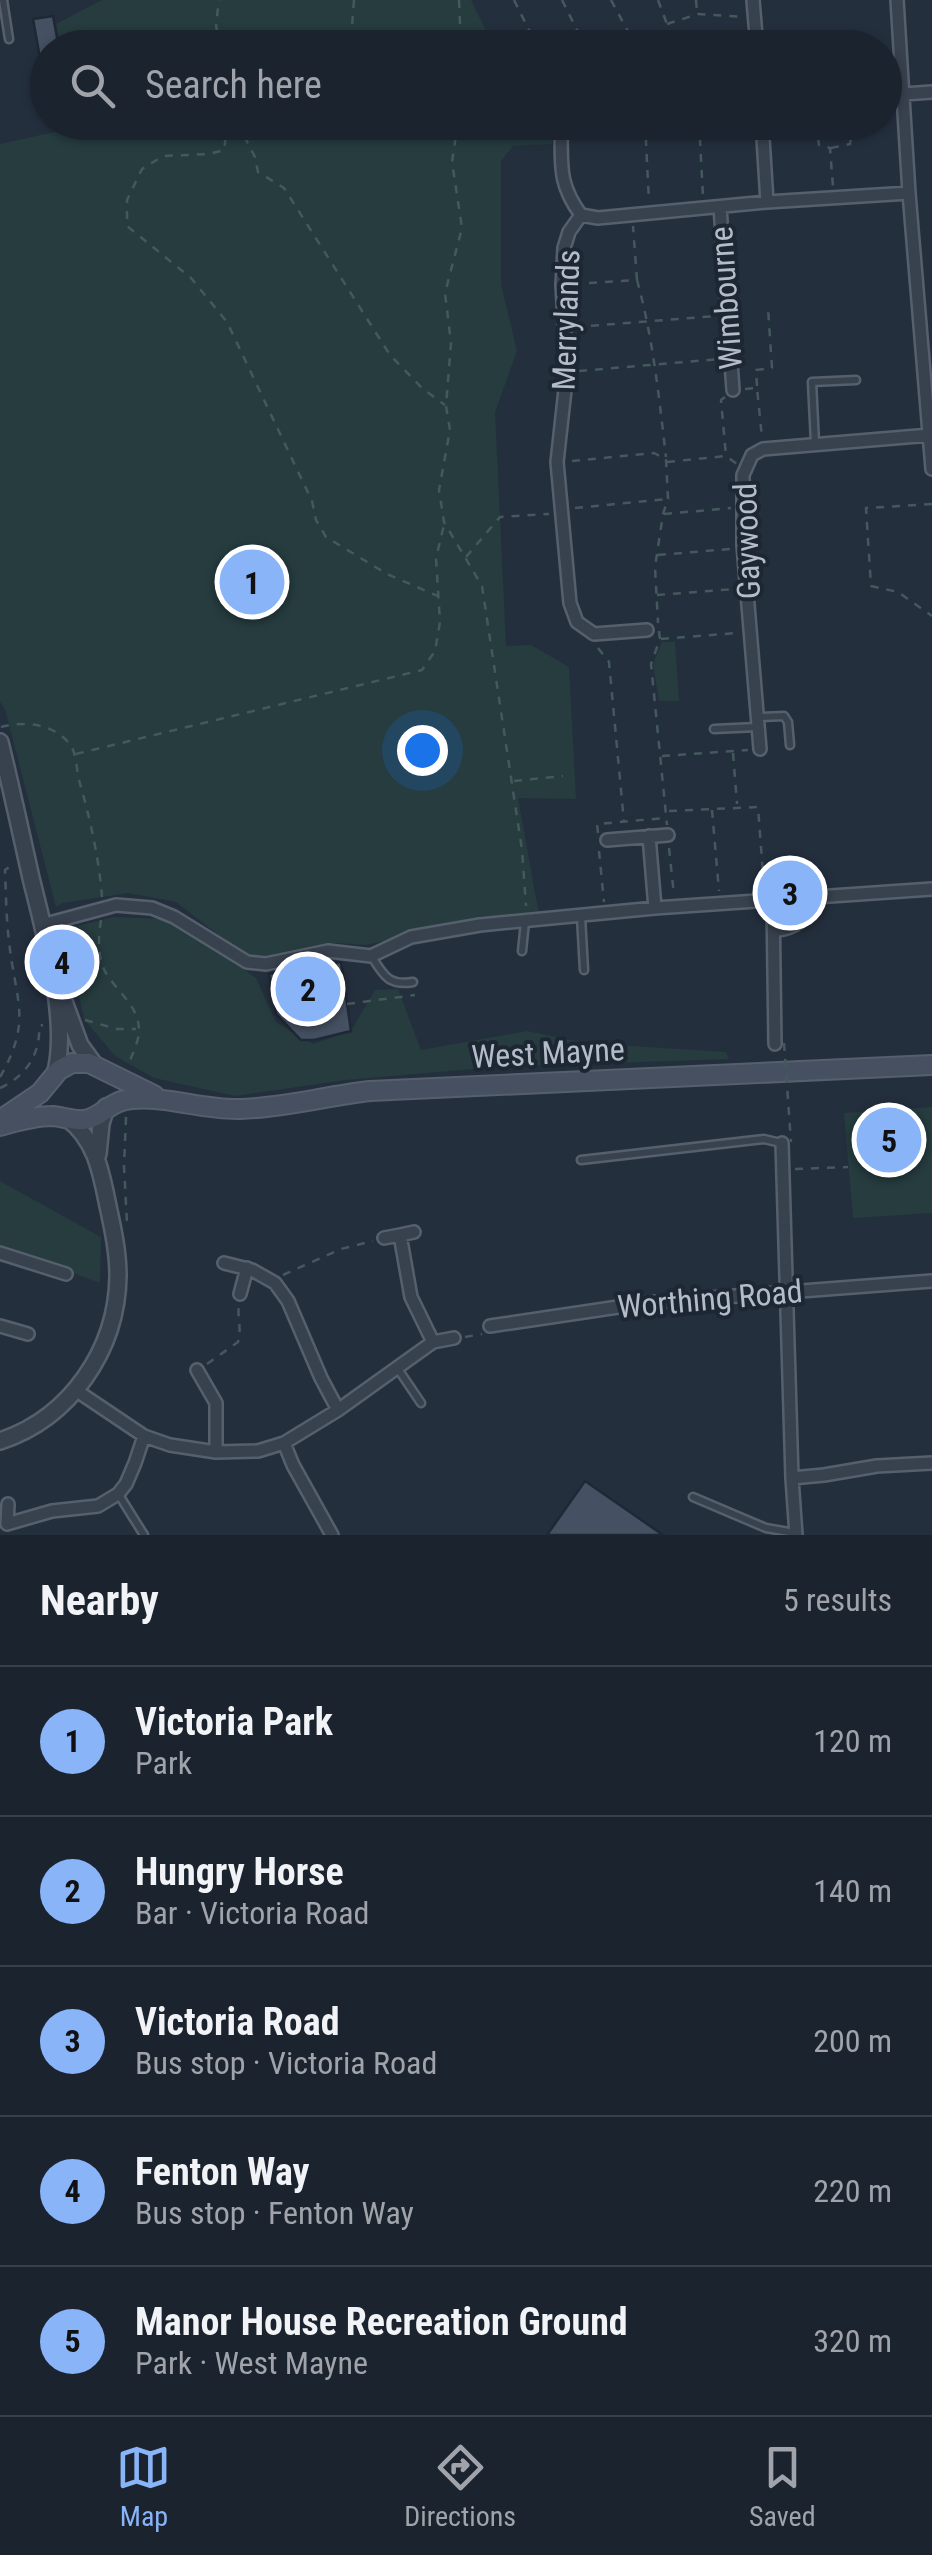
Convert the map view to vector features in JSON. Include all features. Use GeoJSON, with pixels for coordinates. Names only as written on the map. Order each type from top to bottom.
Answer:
{"type":"FeatureCollection","features":[{"type":"Feature","properties":{"kind":"main road","name":"West Mayne"},"geometry":{"type":"LineString","coordinates":[[0,1123],[72,1063],[96,1067],[169,1100]]}},
{"type":"Feature","properties":{"kind":"main road","name":"West Mayne"},"geometry":{"type":"LineString","coordinates":[[0,1123],[34,1117],[90,1119],[126,1100],[249,1108],[370,1091],[932,1065]]}},
{"type":"Feature","properties":{"kind":"main road"},"geometry":{"type":"LineString","coordinates":[[96,1067],[110,1085],[106,1108]]}},
{"type":"Feature","properties":{"kind":"main road"},"geometry":{"type":"LineString","coordinates":[[55,1076],[54,1102],[66,1118]]}},
{"type":"Feature","properties":{"kind":"street"},"geometry":{"type":"LineString","coordinates":[[753,0],[755,30]]}},
{"type":"Feature","properties":{"kind":"street"},"geometry":{"type":"LineString","coordinates":[[897,0],[899,30]]}},
{"type":"Feature","properties":{"kind":"street"},"geometry":{"type":"LineString","coordinates":[[902,67],[932,469]]}},
{"type":"Feature","properties":{"kind":"street"},"geometry":{"type":"LineString","coordinates":[[904,94],[932,92]]}},
{"type":"Feature","properties":{"kind":"street"},"geometry":{"type":"LineString","coordinates":[[562,140],[562,180],[568,198],[581,216]]}},
{"type":"Feature","properties":{"kind":"street"},"geometry":{"type":"LineString","coordinates":[[763,140],[768,202]]}},
{"type":"Feature","properties":{"kind":"street","name":"Merrylands"},"geometry":{"type":"LineString","coordinates":[[594,634],[577,622],[570,603],[557,462],[568,372],[562,284],[569,232],[581,216],[598,218],[909,193]]}},
{"type":"Feature","properties":{"kind":"street","name":"Wimbourne"},"geometry":{"type":"LineString","coordinates":[[720,207],[733,390]]}},
{"type":"Feature","properties":{"kind":"street"},"geometry":{"type":"LineString","coordinates":[[918,289],[932,288]]}},
{"type":"Feature","properties":{"kind":"street","name":"Gaywood"},"geometry":{"type":"LineString","coordinates":[[760,750],[742,508],[744,469],[752,454],[764,449],[930,435]]}},
{"type":"Feature","properties":{"kind":"street"},"geometry":{"type":"LineString","coordinates":[[594,634],[646,630]]}},
{"type":"Feature","properties":{"kind":"street"},"geometry":{"type":"LineString","coordinates":[[1,752],[51,964],[60,1036],[55,1076]]}},
{"type":"Feature","properties":{"kind":"street"},"geometry":{"type":"LineString","coordinates":[[607,840],[668,835]]}},
{"type":"Feature","properties":{"kind":"street"},"geometry":{"type":"LineString","coordinates":[[649,836],[655,908]]}},
{"type":"Feature","properties":{"kind":"street"},"geometry":{"type":"LineString","coordinates":[[42,925],[116,906],[152,908],[174,916],[247,962],[266,964],[328,950],[372,956],[411,938],[480,926],[675,906],[932,889]]}},
{"type":"Feature","properties":{"kind":"street"},"geometry":{"type":"LineString","coordinates":[[769,901],[779,1044]]}},
{"type":"Feature","properties":{"kind":"street"},"geometry":{"type":"LineString","coordinates":[[51,964],[80,1045],[96,1067]]}},
{"type":"Feature","properties":{"kind":"street"},"geometry":{"type":"LineString","coordinates":[[0,1442],[24,1433],[78,1390],[102,1348],[113,1318],[118,1273],[99,1163],[99,1137],[106,1108]]}},
{"type":"Feature","properties":{"kind":"street"},"geometry":{"type":"LineString","coordinates":[[66,1118],[81,1130],[99,1163]]}},
{"type":"Feature","properties":{"kind":"street"},"geometry":{"type":"LineString","coordinates":[[787,1143],[783,1170],[796,1534]]}},
{"type":"Feature","properties":{"kind":"street"},"geometry":{"type":"LineString","coordinates":[[384,1238],[414,1232]]}},
{"type":"Feature","properties":{"kind":"street"},"geometry":{"type":"LineString","coordinates":[[400,1235],[411,1297],[432,1342]]}},
{"type":"Feature","properties":{"kind":"street"},"geometry":{"type":"LineString","coordinates":[[0,1253],[66,1274]]}},
{"type":"Feature","properties":{"kind":"street"},"geometry":{"type":"LineString","coordinates":[[224,1262],[262,1274],[275,1283],[288,1301],[338,1410]]}},
{"type":"Feature","properties":{"kind":"street"},"geometry":{"type":"LineString","coordinates":[[240,1294],[247,1268]]}},
{"type":"Feature","properties":{"kind":"street","name":"Worthing Road"},"geometry":{"type":"LineString","coordinates":[[490,1326],[645,1303],[932,1281]]}},
{"type":"Feature","properties":{"kind":"street"},"geometry":{"type":"LineString","coordinates":[[0,1326],[28,1334]]}},
{"type":"Feature","properties":{"kind":"street"},"geometry":{"type":"LineString","coordinates":[[78,1390],[144,1436],[170,1445],[216,1452],[258,1450],[284,1443],[338,1410],[432,1342],[454,1338]]}},
{"type":"Feature","properties":{"kind":"street"},"geometry":{"type":"LineString","coordinates":[[198,1370],[216,1402],[216,1452]]}},
{"type":"Feature","properties":{"kind":"street"},"geometry":{"type":"LineString","coordinates":[[8,1504],[7,1530],[52,1511],[98,1506],[126,1484],[144,1436]]}},
{"type":"Feature","properties":{"kind":"street"},"geometry":{"type":"LineString","coordinates":[[284,1443],[332,1535]]}},
{"type":"Feature","properties":{"kind":"street"},"geometry":{"type":"LineString","coordinates":[[792,1478],[932,1462]]}},
{"type":"Feature","properties":{"kind":"lane"},"geometry":{"type":"LineString","coordinates":[[3,0],[9,39]]}},
{"type":"Feature","properties":{"kind":"lane"},"geometry":{"type":"LineString","coordinates":[[815,444],[812,382],[856,380]]}},
{"type":"Feature","properties":{"kind":"lane"},"geometry":{"type":"LineString","coordinates":[[714,729],[784,716],[790,745]]}},
{"type":"Feature","properties":{"kind":"lane"},"geometry":{"type":"LineString","coordinates":[[774,933],[793,930],[804,922],[818,898]]}},
{"type":"Feature","properties":{"kind":"lane"},"geometry":{"type":"LineString","coordinates":[[581,916],[584,970]]}},
{"type":"Feature","properties":{"kind":"lane"},"geometry":{"type":"LineString","coordinates":[[522,951],[525,922]]}},
{"type":"Feature","properties":{"kind":"lane"},"geometry":{"type":"LineString","coordinates":[[372,956],[385,978],[401,984],[413,982]]}},
{"type":"Feature","properties":{"kind":"lane"},"geometry":{"type":"LineString","coordinates":[[581,1160],[764,1139],[787,1143]]}},
{"type":"Feature","properties":{"kind":"lane"},"geometry":{"type":"LineString","coordinates":[[398,1369],[420,1403]]}},
{"type":"Feature","properties":{"kind":"lane"},"geometry":{"type":"LineString","coordinates":[[118,1494],[144,1535]]}},
{"type":"Feature","properties":{"kind":"lane"},"geometry":{"type":"LineString","coordinates":[[692,1497],[766,1528],[796,1534]]}},
{"type":"Feature","properties":{"kind":"path"},"geometry":{"type":"LineString","coordinates":[[217,30],[220,0]]}},
{"type":"Feature","properties":{"kind":"path"},"geometry":{"type":"LineString","coordinates":[[353,30],[354,0]]}},
{"type":"Feature","properties":{"kind":"path"},"geometry":{"type":"LineString","coordinates":[[458,0],[460,30]]}},
{"type":"Feature","properties":{"kind":"path"},"geometry":{"type":"LineString","coordinates":[[514,0],[529,30]]}},
{"type":"Feature","properties":{"kind":"path"},"geometry":{"type":"LineString","coordinates":[[562,0],[577,30]]}},
{"type":"Feature","properties":{"kind":"path"},"geometry":{"type":"LineString","coordinates":[[611,0],[627,30]]}},
{"type":"Feature","properties":{"kind":"path"},"geometry":{"type":"LineString","coordinates":[[658,0],[670,30]]}},
{"type":"Feature","properties":{"kind":"path"},"geometry":{"type":"LineString","coordinates":[[696,0],[698,14]]}},
{"type":"Feature","properties":{"kind":"path"},"geometry":{"type":"LineString","coordinates":[[668,24],[698,14],[754,17]]}},
{"type":"Feature","properties":{"kind":"path"},"geometry":{"type":"LineString","coordinates":[[225,140],[224,150],[163,156],[142,169],[127,200],[127,226],[191,278],[226,322],[326,537],[387,574],[440,597]]}},
{"type":"Feature","properties":{"kind":"path"},"geometry":{"type":"LineString","coordinates":[[246,140],[258,172],[284,188],[390,355],[446,406]]}},
{"type":"Feature","properties":{"kind":"path"},"geometry":{"type":"LineString","coordinates":[[74,755],[422,670],[435,651],[440,622],[436,558],[444,522],[440,490],[450,430],[446,406],[452,343],[445,293],[462,228],[452,162],[455,140]]}},
{"type":"Feature","properties":{"kind":"path"},"geometry":{"type":"LineString","coordinates":[[646,140],[650,213]]}},
{"type":"Feature","properties":{"kind":"path"},"geometry":{"type":"LineString","coordinates":[[700,140],[704,208]]}},
{"type":"Feature","properties":{"kind":"path"},"geometry":{"type":"LineString","coordinates":[[818,140],[818,145],[830,148],[850,144],[851,140]]}},
{"type":"Feature","properties":{"kind":"path"},"geometry":{"type":"LineString","coordinates":[[830,148],[834,198]]}},
{"type":"Feature","properties":{"kind":"path"},"geometry":{"type":"LineString","coordinates":[[633,215],[637,280],[655,364],[666,460],[668,499],[657,555],[660,639],[651,664],[675,906]]}},
{"type":"Feature","properties":{"kind":"path"},"geometry":{"type":"LineString","coordinates":[[562,284],[637,280]]}},
{"type":"Feature","properties":{"kind":"path"},"geometry":{"type":"LineString","coordinates":[[764,449],[756,370],[772,368],[768,308]]}},
{"type":"Feature","properties":{"kind":"path"},"geometry":{"type":"LineString","coordinates":[[566,328],[728,316]]}},
{"type":"Feature","properties":{"kind":"path"},"geometry":{"type":"LineString","coordinates":[[568,372],[731,358]]}},
{"type":"Feature","properties":{"kind":"path"},"geometry":{"type":"LineString","coordinates":[[726,456],[721,400],[733,390],[757,388]]}},
{"type":"Feature","properties":{"kind":"path"},"geometry":{"type":"LineString","coordinates":[[557,462],[654,453],[666,460],[726,456],[744,469]]}},
{"type":"Feature","properties":{"kind":"path"},"geometry":{"type":"LineString","coordinates":[[466,557],[500,517],[668,499]]}},
{"type":"Feature","properties":{"kind":"path"},"geometry":{"type":"LineString","coordinates":[[932,504],[866,508],[871,586],[898,592],[932,616]]}},
{"type":"Feature","properties":{"kind":"path"},"geometry":{"type":"LineString","coordinates":[[663,514],[742,508]]}},
{"type":"Feature","properties":{"kind":"path"},"geometry":{"type":"LineString","coordinates":[[444,522],[482,586],[522,850],[525,922]]}},
{"type":"Feature","properties":{"kind":"path"},"geometry":{"type":"LineString","coordinates":[[657,555],[744,548]]}},
{"type":"Feature","properties":{"kind":"path"},"geometry":{"type":"LineString","coordinates":[[656,595],[747,588]]}},
{"type":"Feature","properties":{"kind":"path"},"geometry":{"type":"LineString","coordinates":[[646,630],[660,639],[750,632]]}},
{"type":"Feature","properties":{"kind":"path"},"geometry":{"type":"LineString","coordinates":[[594,634],[592,640],[608,662],[624,822]]}},
{"type":"Feature","properties":{"kind":"path"},"geometry":{"type":"LineString","coordinates":[[0,728],[29,724],[53,730],[70,743],[87,804],[102,894],[99,946],[104,967],[137,1016],[139,1036],[128,1068]]}},
{"type":"Feature","properties":{"kind":"path"},"geometry":{"type":"LineString","coordinates":[[660,756],[760,750]]}},
{"type":"Feature","properties":{"kind":"path"},"geometry":{"type":"LineString","coordinates":[[733,751],[737,806]]}},
{"type":"Feature","properties":{"kind":"path"},"geometry":{"type":"LineString","coordinates":[[512,782],[563,776]]}},
{"type":"Feature","properties":{"kind":"path"},"geometry":{"type":"LineString","coordinates":[[667,811],[758,806],[769,901]]}},
{"type":"Feature","properties":{"kind":"path"},"geometry":{"type":"LineString","coordinates":[[712,808],[720,904]]}},
{"type":"Feature","properties":{"kind":"path"},"geometry":{"type":"LineString","coordinates":[[605,914],[597,824],[667,818]]}},
{"type":"Feature","properties":{"kind":"path"},"geometry":{"type":"LineString","coordinates":[[0,1077],[12,1056],[21,1021],[8,940],[5,871],[9,865],[28,862]]}},
{"type":"Feature","properties":{"kind":"path"},"geometry":{"type":"LineString","coordinates":[[520,894],[526,900]]}},
{"type":"Feature","properties":{"kind":"path"},"geometry":{"type":"LineString","coordinates":[[347,1004],[415,995]]}},
{"type":"Feature","properties":{"kind":"path"},"geometry":{"type":"LineString","coordinates":[[79,1018],[117,1029],[138,1029]]}},
{"type":"Feature","properties":{"kind":"path"},"geometry":{"type":"LineString","coordinates":[[0,1088],[11,1083],[31,1062],[38,1046],[39,1026]]}},
{"type":"Feature","properties":{"kind":"path"},"geometry":{"type":"LineString","coordinates":[[779,1044],[787,1143]]}},
{"type":"Feature","properties":{"kind":"path"},"geometry":{"type":"LineString","coordinates":[[114,1234],[125,1229],[128,1218],[124,1166],[126,1110]]}},
{"type":"Feature","properties":{"kind":"path"},"geometry":{"type":"LineString","coordinates":[[783,1170],[848,1167]]}},
{"type":"Feature","properties":{"kind":"path"},"geometry":{"type":"LineString","coordinates":[[275,1283],[284,1273],[341,1249],[384,1238]]}},
{"type":"Feature","properties":{"kind":"path"},"geometry":{"type":"LineString","coordinates":[[198,1370],[238,1342],[242,1328],[237,1316],[240,1294]]}},
{"type":"Feature","properties":{"kind":"path"},"geometry":{"type":"LineString","coordinates":[[454,1338],[490,1332],[490,1326]]}},
{"type":"Feature","properties":{"kind":"green space"},"geometry":{"type":"Polygon","coordinates":[[[102,0],[471,0],[486,30],[57,30],[56,24],[102,0]]]}},
{"type":"Feature","properties":{"kind":"green space"},"geometry":{"type":"Polygon","coordinates":[[[30,137],[552,140],[552,144],[513,146],[501,161],[501,284],[517,351],[495,412],[506,646],[531,645],[569,667],[576,799],[518,798],[539,915],[366,945],[335,943],[259,958],[244,955],[176,902],[128,893],[56,907],[0,702],[0,144],[30,137]]]}},
{"type":"Feature","properties":{"kind":"green space"},"geometry":{"type":"Polygon","coordinates":[[[662,642],[675,642],[679,701],[659,701],[653,664],[662,642]]]}},
{"type":"Feature","properties":{"kind":"green space"},"geometry":{"type":"Polygon","coordinates":[[[114,917],[169,919],[204,941],[256,978],[276,1022],[313,1044],[351,1031],[375,990],[398,989],[421,1050],[527,1031],[585,1043],[726,1052],[729,1059],[497,1067],[345,1080],[235,1096],[154,1078],[115,1056],[84,1019],[65,929],[114,917]]]}},
{"type":"Feature","properties":{"kind":"green space"},"geometry":{"type":"Polygon","coordinates":[[[932,1107],[932,1213],[853,1218],[844,1113],[932,1107]]]}},
{"type":"Feature","properties":{"kind":"green space"},"geometry":{"type":"Polygon","coordinates":[[[0,1181],[101,1237],[100,1283],[0,1245],[0,1181]]]}},
{"type":"Feature","properties":{"kind":"building"},"geometry":{"type":"Polygon","coordinates":[[[53,16],[56,30],[35,30],[33,19],[53,16]]]}},
{"type":"Feature","properties":{"kind":"building"},"geometry":{"type":"Polygon","coordinates":[[[341,962],[351,1031],[301,1040],[276,1014],[269,974],[341,962]]]}},
{"type":"Feature","properties":{"kind":"building"},"geometry":{"type":"Polygon","coordinates":[[[585,1481],[663,1535],[547,1535],[585,1481]]]}},
{"type":"Feature","properties":{"kind":"place","name":"Victoria Park"},"geometry":{"type":"Point","coordinates":[252,582]}},
{"type":"Feature","properties":{"kind":"place","name":"Victoria Road"},"geometry":{"type":"Point","coordinates":[790,893]}},
{"type":"Feature","properties":{"kind":"place","name":"Fenton Way"},"geometry":{"type":"Point","coordinates":[62,962]}},
{"type":"Feature","properties":{"kind":"place","name":"Hungry Horse"},"geometry":{"type":"Point","coordinates":[308,989]}},
{"type":"Feature","properties":{"kind":"place","name":"Manor House Recreation Ground"},"geometry":{"type":"Point","coordinates":[889,1140]}}]}
